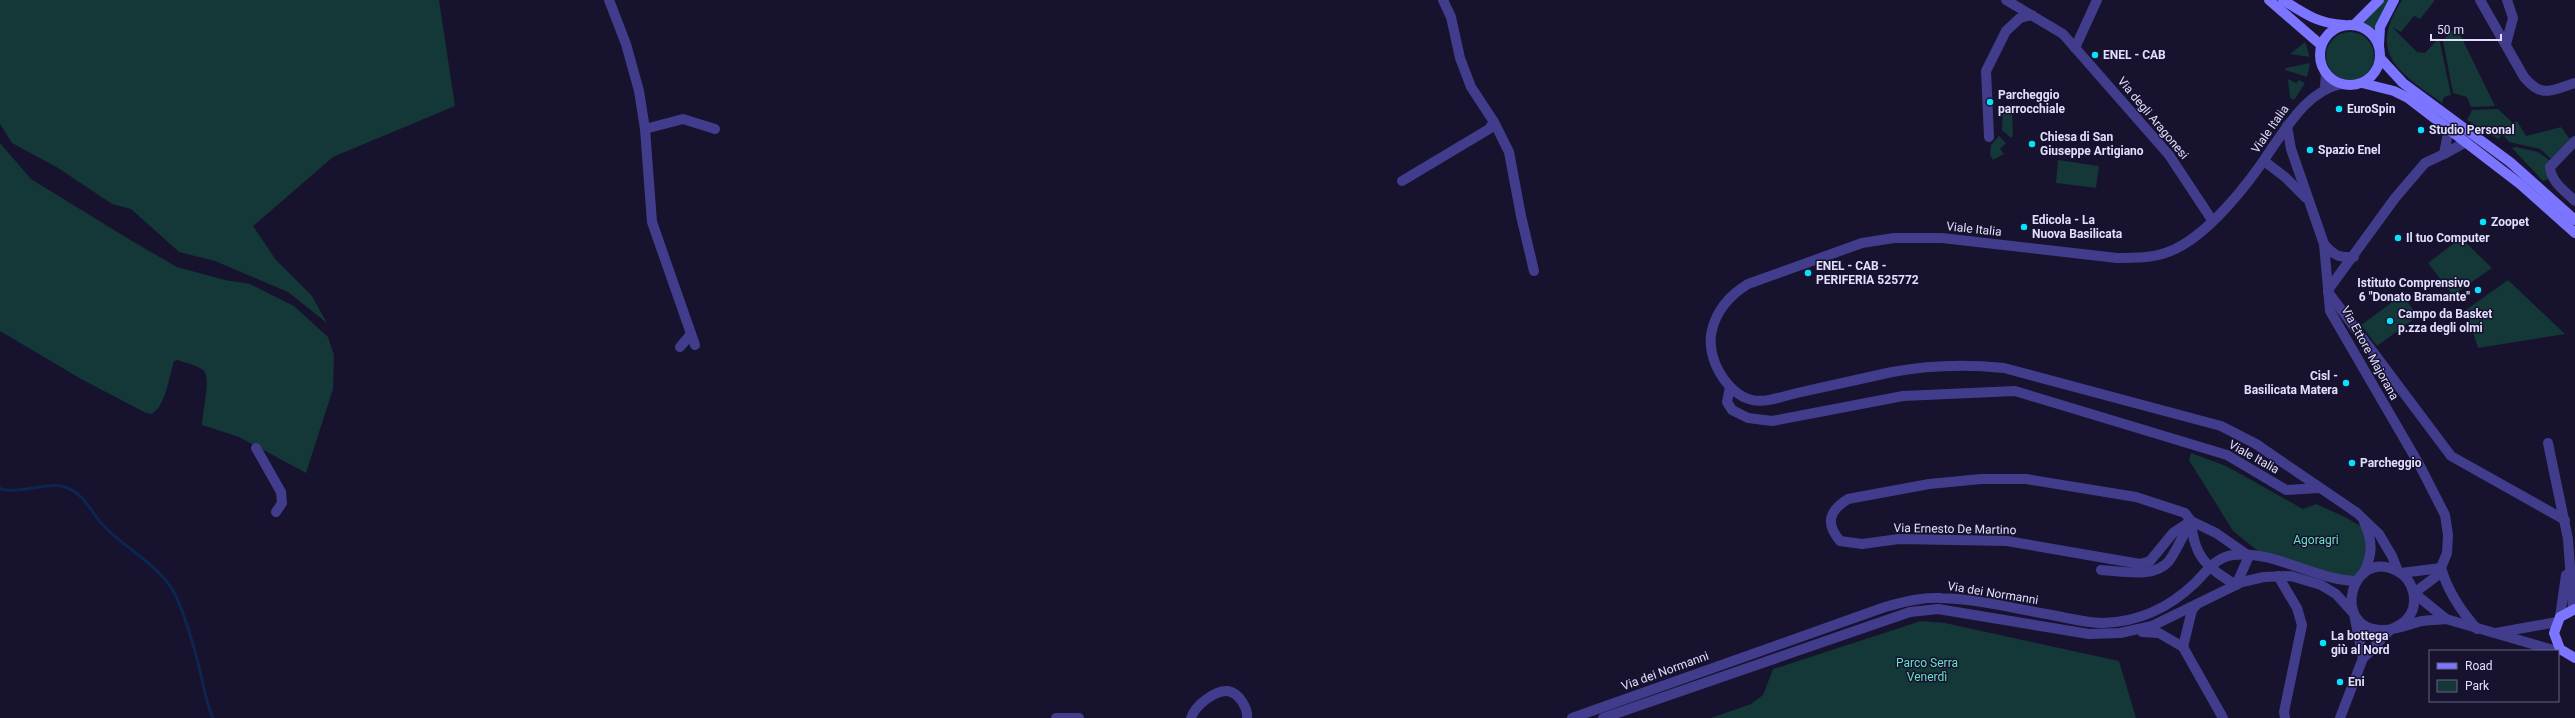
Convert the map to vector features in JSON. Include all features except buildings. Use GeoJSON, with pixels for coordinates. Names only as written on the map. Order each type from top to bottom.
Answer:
{"type":"FeatureCollection","features":[{"type":"Feature","properties":{"kind":"street"},"geometry":{"type":"LineString","coordinates":[[609,0],[633,56],[640,91],[645,129],[652,222],[695,345]]}},
{"type":"Feature","properties":{"kind":"street"},"geometry":{"type":"LineString","coordinates":[[1443,0],[1451,17],[1460,58],[1471,87],[1494,122],[1509,152],[1526,246],[1534,270]]}},
{"type":"Feature","properties":{"kind":"street","name":"Via degli Aragonesi"},"geometry":{"type":"LineString","coordinates":[[2008,0],[2063,34],[2169,155],[2212,220]]}},
{"type":"Feature","properties":{"kind":"street"},"geometry":{"type":"LineString","coordinates":[[2075,48],[2097,0]]}},
{"type":"Feature","properties":{"kind":"street"},"geometry":{"type":"LineString","coordinates":[[2269,0],[2321,45]]}},
{"type":"Feature","properties":{"kind":"street"},"geometry":{"type":"LineString","coordinates":[[2283,0],[2312,18],[2324,23],[2349,25],[2366,29],[2374,37],[2379,47]]}},
{"type":"Feature","properties":{"kind":"street"},"geometry":{"type":"LineString","coordinates":[[2325,88],[2326,73],[2320,57],[2321,45],[2329,33],[2349,25],[2379,0]]}},
{"type":"Feature","properties":{"kind":"street"},"geometry":{"type":"LineString","coordinates":[[2362,83],[2376,70],[2380,58],[2380,27],[2394,0]]}},
{"type":"Feature","properties":{"kind":"street"},"geometry":{"type":"LineString","coordinates":[[2480,0],[2524,77],[2539,92],[2547,92],[2575,83]]}},
{"type":"Feature","properties":{"kind":"street"},"geometry":{"type":"LineString","coordinates":[[2506,44],[2513,18],[2507,0]]}},
{"type":"Feature","properties":{"kind":"street"},"geometry":{"type":"LineString","coordinates":[[1989,138],[1986,71],[2006,31],[2020,18],[2032,15]]}},
{"type":"Feature","properties":{"kind":"street"},"geometry":{"type":"LineString","coordinates":[[2380,58],[2403,83],[2510,162],[2575,220]]}},
{"type":"Feature","properties":{"kind":"street"},"geometry":{"type":"LineString","coordinates":[[2326,73],[2341,84],[2351,85],[2362,83],[2394,91],[2408,98],[2520,184],[2575,233]]}},
{"type":"Feature","properties":{"kind":"street","name":"Viale Italia"},"geometry":{"type":"LineString","coordinates":[[2341,84],[2325,88],[2297,111],[2264,161],[2212,220],[2183,245],[2168,252],[2142,258],[2117,258],[1942,238],[1894,238],[1862,243],[1816,258],[1748,284],[1734,293],[1723,306],[1714,322],[1709,340],[1715,362],[1730,387],[1738,395],[1754,400],[1777,398],[1894,372],[1968,364],[2004,368],[2221,426],[2256,444],[2362,518],[2379,534],[2400,572]]}},
{"type":"Feature","properties":{"kind":"street"},"geometry":{"type":"LineString","coordinates":[[645,129],[682,119],[715,130]]}},
{"type":"Feature","properties":{"kind":"street"},"geometry":{"type":"LineString","coordinates":[[1402,181],[1489,129],[1494,122]]}},
{"type":"Feature","properties":{"kind":"street"},"geometry":{"type":"LineString","coordinates":[[2287,126],[2291,149],[2324,244],[2328,290]]}},
{"type":"Feature","properties":{"kind":"street"},"geometry":{"type":"LineString","coordinates":[[2444,154],[2449,128]]}},
{"type":"Feature","properties":{"kind":"street"},"geometry":{"type":"LineString","coordinates":[[2575,141],[2550,167],[2550,173],[2557,183],[2575,201]]}},
{"type":"Feature","properties":{"kind":"street"},"geometry":{"type":"LineString","coordinates":[[2328,290],[2354,257],[2395,198],[2425,163],[2466,142]]}},
{"type":"Feature","properties":{"kind":"street"},"geometry":{"type":"LineString","coordinates":[[2264,161],[2285,177],[2308,199]]}},
{"type":"Feature","properties":{"kind":"street"},"geometry":{"type":"LineString","coordinates":[[2324,244],[2332,254],[2340,258],[2354,257]]}},
{"type":"Feature","properties":{"kind":"street","name":"Via Ettore Majorana"},"geometry":{"type":"LineString","coordinates":[[2328,290],[2451,456],[2468,468],[2565,520]]}},
{"type":"Feature","properties":{"kind":"street","name":"Via Ettore Majorana"},"geometry":{"type":"LineString","coordinates":[[2328,290],[2329,304],[2335,322],[2420,466],[2445,516],[2448,535],[2446,553],[2441,568],[2438,574],[2414,593]]}},
{"type":"Feature","properties":{"kind":"street"},"geometry":{"type":"LineString","coordinates":[[680,347],[690,334]]}},
{"type":"Feature","properties":{"kind":"street","name":"Viale Italia"},"geometry":{"type":"LineString","coordinates":[[1730,387],[1727,402],[1732,410],[1748,418],[1772,421],[1903,396],[2015,391],[2227,454],[2286,490],[2319,488]]}},
{"type":"Feature","properties":{"kind":"street"},"geometry":{"type":"LineString","coordinates":[[2493,634],[2559,619],[2574,609],[2572,538],[2565,520],[2548,443]]}},
{"type":"Feature","properties":{"kind":"street"},"geometry":{"type":"LineString","coordinates":[[256,448],[281,492],[282,503],[276,512]]}},
{"type":"Feature","properties":{"kind":"street","name":"Via Ernesto De Martino"},"geometry":{"type":"LineString","coordinates":[[1981,478],[2026,480],[2136,497],[2185,513],[2191,521],[2172,533],[2150,561],[2140,564],[2007,541],[1899,539],[1850,544],[1840,541],[1830,527],[1830,521],[1840,504],[1848,499],[1930,484],[1981,478]]}},
{"type":"Feature","properties":{"kind":"street"},"geometry":{"type":"LineString","coordinates":[[2362,518],[2372,546],[2370,561],[2351,596],[2363,658]]}},
{"type":"Feature","properties":{"kind":"street"},"geometry":{"type":"LineString","coordinates":[[2191,521],[2216,533],[2250,556],[2236,585],[2209,568],[2202,559],[2191,521]]}},
{"type":"Feature","properties":{"kind":"street"},"geometry":{"type":"LineString","coordinates":[[2101,570],[2148,573],[2157,569],[2169,561],[2191,521]]}},
{"type":"Feature","properties":{"kind":"street"},"geometry":{"type":"LineString","coordinates":[[2572,550],[2555,638],[2560,652],[2575,658]]}},
{"type":"Feature","properties":{"kind":"street","name":"Via dei Normanni"},"geometry":{"type":"LineString","coordinates":[[1572,718],[1885,607],[1910,601],[1941,598],[2089,621],[2118,622],[2138,618],[2156,611],[2178,598],[2216,562],[2232,555],[2250,556],[2282,563],[2325,577],[2360,577]]}},
{"type":"Feature","properties":{"kind":"street"},"geometry":{"type":"LineString","coordinates":[[2360,577],[2380,567],[2400,572],[2441,568],[2446,584],[2459,609],[2478,629]]}},
{"type":"Feature","properties":{"kind":"street"},"geometry":{"type":"LineString","coordinates":[[2340,718],[2363,658],[2390,630],[2402,623],[2412,612],[2414,593],[2411,584],[2400,572]]}},
{"type":"Feature","properties":{"kind":"street"},"geometry":{"type":"LineString","coordinates":[[2278,576],[2297,608],[2302,625],[2284,712],[2285,718]]}},
{"type":"Feature","properties":{"kind":"street","name":"Via dei Normanni"},"geometry":{"type":"LineString","coordinates":[[1603,718],[1910,612],[1938,609],[2089,634],[2136,631],[2152,626],[2199,601],[2236,585],[2278,576],[2291,576],[2321,585],[2336,594],[2354,614]]}},
{"type":"Feature","properties":{"kind":"street"},"geometry":{"type":"LineString","coordinates":[[2414,593],[2446,619],[2493,634],[2553,650]]}},
{"type":"Feature","properties":{"kind":"street"},"geometry":{"type":"LineString","coordinates":[[2183,647],[2192,610],[2199,601]]}},
{"type":"Feature","properties":{"kind":"street"},"geometry":{"type":"LineString","coordinates":[[2354,614],[2370,628],[2390,630],[2422,621],[2446,619]]}},
{"type":"Feature","properties":{"kind":"street"},"geometry":{"type":"LineString","coordinates":[[2136,631],[2159,633],[2183,647],[2223,718]]}},
{"type":"Feature","properties":{"kind":"street"},"geometry":{"type":"LineString","coordinates":[[1191,718],[1201,702],[1225,691],[1232,692],[1240,699],[1247,710],[1247,718]]}},
{"type":"Feature","properties":{"kind":"street"},"geometry":{"type":"LineString","coordinates":[[1056,718],[1079,718]]}},
{"type":"Feature","properties":{"kind":"green space"},"geometry":{"type":"Polygon","coordinates":[[[0,0],[439,0],[455,106],[333,157],[253,226],[276,260],[312,296],[327,323],[288,292],[215,261],[179,252],[131,209],[112,204],[58,168],[12,143],[0,124],[0,0]]]}},
{"type":"Feature","properties":{"kind":"green space"},"geometry":{"type":"Polygon","coordinates":[[[2384,0],[2390,0],[2373,33],[2361,24],[2384,0]]]}},
{"type":"Feature","properties":{"kind":"green space"},"geometry":{"type":"Polygon","coordinates":[[[2402,0],[2435,0],[2420,19],[2414,16],[2401,32],[2392,27],[2417,52],[2425,53],[2439,38],[2451,95],[2444,97],[2442,103],[2402,72],[2393,61],[2388,49],[2387,35],[2392,19],[2402,0]]]}},
{"type":"Feature","properties":{"kind":"green space"},"geometry":{"type":"Polygon","coordinates":[[[2456,26],[2495,106],[2471,107],[2467,97],[2453,93],[2443,41],[2456,26]]]}},
{"type":"Feature","properties":{"kind":"green space"},"geometry":{"type":"Polygon","coordinates":[[[2345,32],[2355,32],[2364,36],[2370,42],[2373,47],[2373,65],[2364,76],[2355,80],[2345,80],[2336,76],[2330,70],[2326,61],[2326,51],[2330,42],[2336,36],[2345,32]]]}},
{"type":"Feature","properties":{"kind":"green space"},"geometry":{"type":"Polygon","coordinates":[[[2305,42],[2310,57],[2290,54],[2305,42]]]}},
{"type":"Feature","properties":{"kind":"green space"},"geometry":{"type":"Polygon","coordinates":[[[2310,63],[2307,77],[2285,70],[2286,68],[2310,63]]]}},
{"type":"Feature","properties":{"kind":"green space"},"geometry":{"type":"Polygon","coordinates":[[[2288,79],[2296,83],[2299,80],[2305,83],[2294,100],[2290,98],[2288,79]]]}},
{"type":"Feature","properties":{"kind":"green space"},"geometry":{"type":"Polygon","coordinates":[[[2003,105],[2012,111],[2013,136],[2011,138],[2002,130],[2003,105]]]}},
{"type":"Feature","properties":{"kind":"green space"},"geometry":{"type":"Polygon","coordinates":[[[2498,109],[2513,123],[2517,121],[2526,136],[2561,127],[2570,139],[2551,159],[2540,149],[2509,142],[2503,135],[2498,139],[2467,120],[2472,110],[2498,109]]]}},
{"type":"Feature","properties":{"kind":"green space"},"geometry":{"type":"Polygon","coordinates":[[[1999,136],[2006,143],[2000,149],[2004,154],[1993,160],[1990,155],[1991,145],[1999,136]]]}},
{"type":"Feature","properties":{"kind":"green space"},"geometry":{"type":"Polygon","coordinates":[[[0,143],[31,179],[132,241],[177,267],[225,280],[250,284],[294,306],[328,337],[334,355],[333,389],[306,473],[239,437],[202,425],[207,381],[204,371],[199,368],[178,360],[174,361],[161,404],[152,414],[146,413],[81,379],[0,331],[0,143]]]}},
{"type":"Feature","properties":{"kind":"green space"},"geometry":{"type":"Polygon","coordinates":[[[2516,147],[2538,152],[2552,162],[2546,168],[2548,179],[2543,181],[2512,148],[2516,147]]]}},
{"type":"Feature","properties":{"kind":"green space"},"geometry":{"type":"Polygon","coordinates":[[[2058,160],[2099,166],[2096,188],[2056,183],[2058,160]]]}},
{"type":"Feature","properties":{"kind":"green space"},"geometry":{"type":"Polygon","coordinates":[[[2461,238],[2492,268],[2453,295],[2428,263],[2461,238]]]}},
{"type":"Feature","properties":{"kind":"green space"},"geometry":{"type":"Polygon","coordinates":[[[2508,280],[2565,334],[2478,348],[2466,310],[2508,280]]]}},
{"type":"Feature","properties":{"kind":"green space","name":"Campo da Basket p.zza degli olmi"},"geometry":{"type":"Polygon","coordinates":[[[2402,295],[2418,316],[2377,346],[2361,325],[2402,295]]]}},
{"type":"Feature","properties":{"kind":"green space","name":"Agoragri"},"geometry":{"type":"Polygon","coordinates":[[[2191,453],[2226,466],[2303,509],[2316,504],[2345,517],[2369,531],[2372,546],[2356,581],[2268,559],[2233,531],[2189,460],[2191,453]]]}},
{"type":"Feature","properties":{"kind":"green space","name":"Parco Serra Venerdì"},"geometry":{"type":"Polygon","coordinates":[[[1921,621],[1945,623],[2119,661],[2136,718],[1711,718],[1751,704],[1763,695],[1773,669],[1921,621]]]}},
{"type":"Feature","properties":{"kind":"waterway"},"geometry":{"type":"LineString","coordinates":[[0,488],[6,490],[22,490],[58,486],[72,490],[87,503],[98,520],[112,534],[160,574],[175,594],[182,610],[200,670],[206,698],[213,718]]}},
{"type":"Feature","properties":{"kind":"place","name":"ENEL - CAB"},"geometry":{"type":"Point","coordinates":[2095,55]}},
{"type":"Feature","properties":{"kind":"place","name":"Parcheggio parrocchiale"},"geometry":{"type":"Point","coordinates":[1990,102]}},
{"type":"Feature","properties":{"kind":"place","name":"EuroSpin"},"geometry":{"type":"Point","coordinates":[2339,109]}},
{"type":"Feature","properties":{"kind":"place","name":"Studio Personal"},"geometry":{"type":"Point","coordinates":[2421,130]}},
{"type":"Feature","properties":{"kind":"place","name":"Chiesa di San Giuseppe Artigiano"},"geometry":{"type":"Point","coordinates":[2032,144]}},
{"type":"Feature","properties":{"kind":"place","name":"Spazio Enel"},"geometry":{"type":"Point","coordinates":[2310,150]}},
{"type":"Feature","properties":{"kind":"place","name":"Zoopet"},"geometry":{"type":"Point","coordinates":[2483,222]}},
{"type":"Feature","properties":{"kind":"place","name":"Edicola - La Nuova Basilicata"},"geometry":{"type":"Point","coordinates":[2024,227]}},
{"type":"Feature","properties":{"kind":"place","name":"Il tuo Computer"},"geometry":{"type":"Point","coordinates":[2398,238]}},
{"type":"Feature","properties":{"kind":"place","name":"ENEL - CAB - PERIFERIA 525772"},"geometry":{"type":"Point","coordinates":[1808,273]}},
{"type":"Feature","properties":{"kind":"place","name":"Istituto Comprensivo 6 \"Donato Bramante\""},"geometry":{"type":"Point","coordinates":[2478,290]}},
{"type":"Feature","properties":{"kind":"place","name":"Campo da Basket p.zza degli olmi"},"geometry":{"type":"Point","coordinates":[2390,321]}},
{"type":"Feature","properties":{"kind":"place","name":"Cisl - Basilicata Matera"},"geometry":{"type":"Point","coordinates":[2346,383]}},
{"type":"Feature","properties":{"kind":"place","name":"Parcheggio"},"geometry":{"type":"Point","coordinates":[2352,463]}},
{"type":"Feature","properties":{"kind":"place","name":"La bottega giù al Nord"},"geometry":{"type":"Point","coordinates":[2323,643]}},
{"type":"Feature","properties":{"kind":"place","name":"Eni"},"geometry":{"type":"Point","coordinates":[2340,682]}}]}
